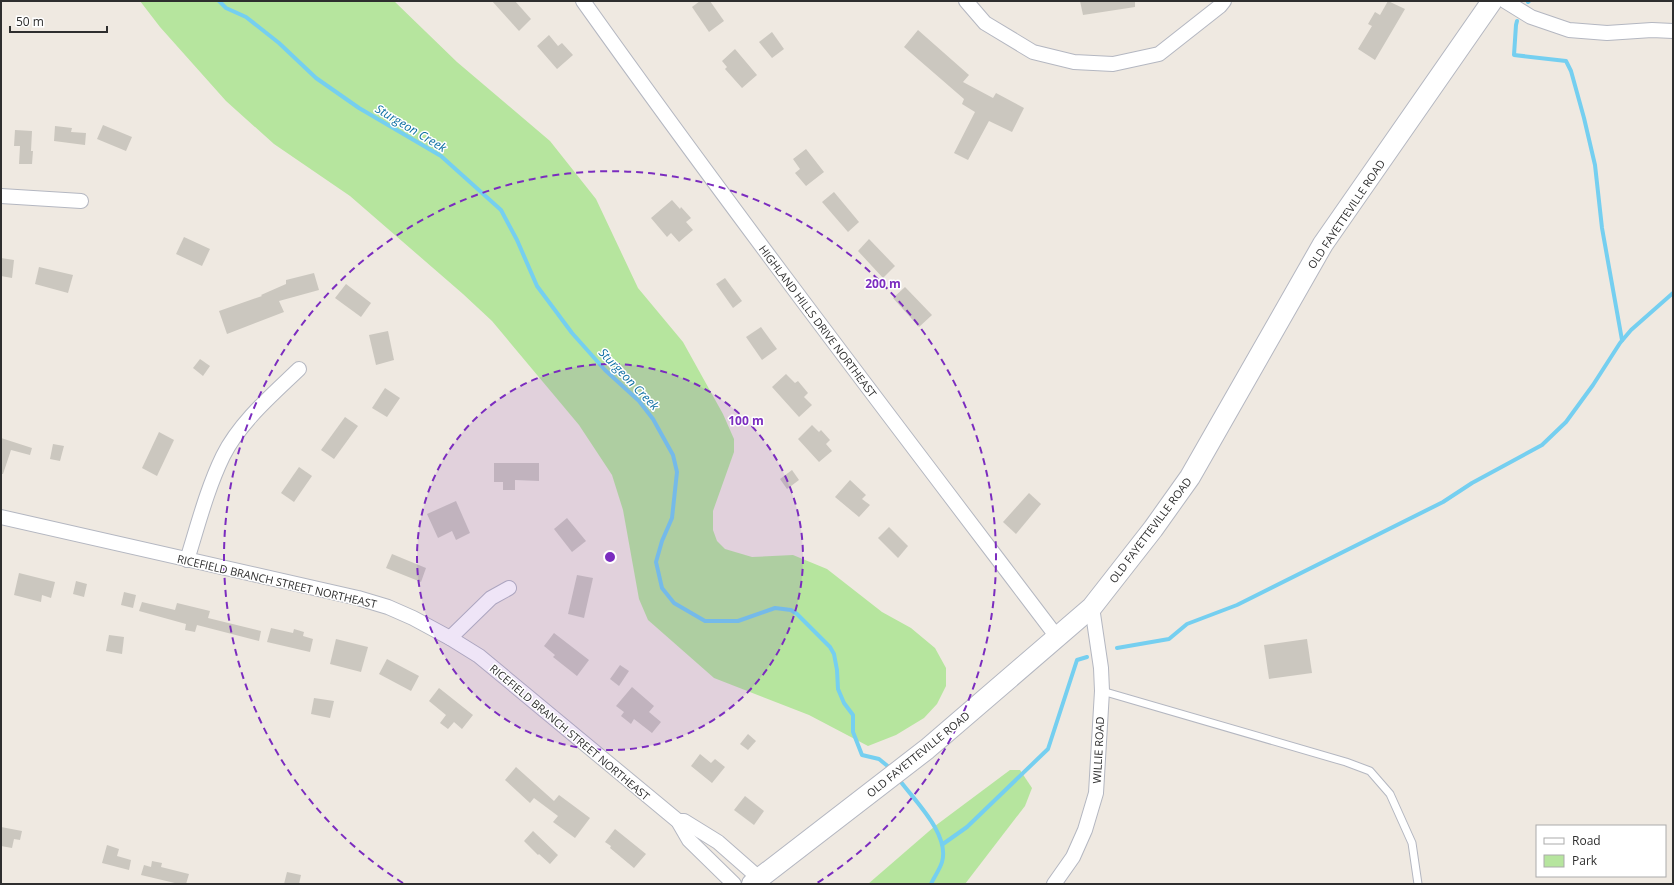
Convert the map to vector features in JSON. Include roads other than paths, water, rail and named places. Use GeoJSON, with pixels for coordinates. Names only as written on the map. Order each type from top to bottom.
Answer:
{"type":"FeatureCollection","features":[{"type":"Feature","properties":{"kind":"street","name":"HIGHLAND HILLS DRIVE NORTHEAST"},"geometry":{"type":"LineString","coordinates":[[583,1],[716,185],[1057,637]]}},
{"type":"Feature","properties":{"kind":"street"},"geometry":{"type":"LineString","coordinates":[[966,1],[985,23],[1033,52],[1074,62],[1113,64],[1159,54],[1220,6],[1224,1]]}},
{"type":"Feature","properties":{"kind":"street","name":"OLD FAYETTEVILLE ROAD"},"geometry":{"type":"LineString","coordinates":[[756,881],[927,749],[1092,608],[1153,530],[1190,477],[1323,244],[1492,1]]}},
{"type":"Feature","properties":{"kind":"street"},"geometry":{"type":"LineString","coordinates":[[1505,1],[1531,17],[1569,30],[1607,33],[1652,30],[1673,31]]}},
{"type":"Feature","properties":{"kind":"street"},"geometry":{"type":"LineString","coordinates":[[1,196],[80,200]]}},
{"type":"Feature","properties":{"kind":"street"},"geometry":{"type":"LineString","coordinates":[[187,560],[209,488],[224,455],[242,427],[276,390],[299,369]]}},
{"type":"Feature","properties":{"kind":"street","name":"RICEFIELD BRANCH STREET NORTHEAST"},"geometry":{"type":"LineString","coordinates":[[1,517],[358,598],[388,607],[450,638],[479,656],[518,687],[625,778],[678,820],[689,840],[734,884]]}},
{"type":"Feature","properties":{"kind":"street"},"geometry":{"type":"LineString","coordinates":[[450,638],[491,598],[509,588]]}},
{"type":"Feature","properties":{"kind":"street","name":"WILLIE ROAD"},"geometry":{"type":"LineString","coordinates":[[1054,884],[1073,857],[1085,830],[1096,793],[1102,691],[1101,668],[1092,608]]}},
{"type":"Feature","properties":{"kind":"street","name":"RICEFIELD BRANCH STREET NORTHEAST"},"geometry":{"type":"LineString","coordinates":[[678,820],[684,821],[718,842],[756,881]]}},
{"type":"Feature","properties":{"kind":"lane"},"geometry":{"type":"LineString","coordinates":[[1102,691],[1346,762],[1370,771],[1390,794],[1412,843],[1418,884]]}},
{"type":"Feature","properties":{"kind":"waterway","name":"Sturgeon Creek"},"geometry":{"type":"LineString","coordinates":[[219,1],[226,8],[246,17],[279,43],[316,78],[359,108],[441,156],[501,210],[517,240],[537,286],[572,333],[605,370],[639,401],[653,419],[673,455],[677,472],[672,518],[662,541],[656,562],[662,588],[674,603],[705,621],[738,621],[775,608],[791,610],[797,614],[830,647],[834,654],[838,689],[844,703],[853,715],[853,732],[862,755],[879,759],[890,768]]}},
{"type":"Feature","properties":{"kind":"waterway"},"geometry":{"type":"LineString","coordinates":[[1517,21],[1514,55],[1566,61],[1571,71],[1595,165],[1602,228],[1622,340]]}},
{"type":"Feature","properties":{"kind":"waterway"},"geometry":{"type":"LineString","coordinates":[[1117,648],[1169,639],[1187,624],[1237,605],[1443,502],[1472,483],[1542,445],[1566,422],[1593,385],[1620,343],[1631,330],[1673,293]]}},
{"type":"Feature","properties":{"kind":"waterway"},"geometry":{"type":"LineString","coordinates":[[943,844],[967,827],[1048,749],[1077,660],[1087,657]]}},
{"type":"Feature","properties":{"kind":"waterway","name":"Sturgeon Creek"},"geometry":{"type":"LineString","coordinates":[[901,782],[930,819],[941,841],[943,852],[942,862],[931,884]]}}]}
